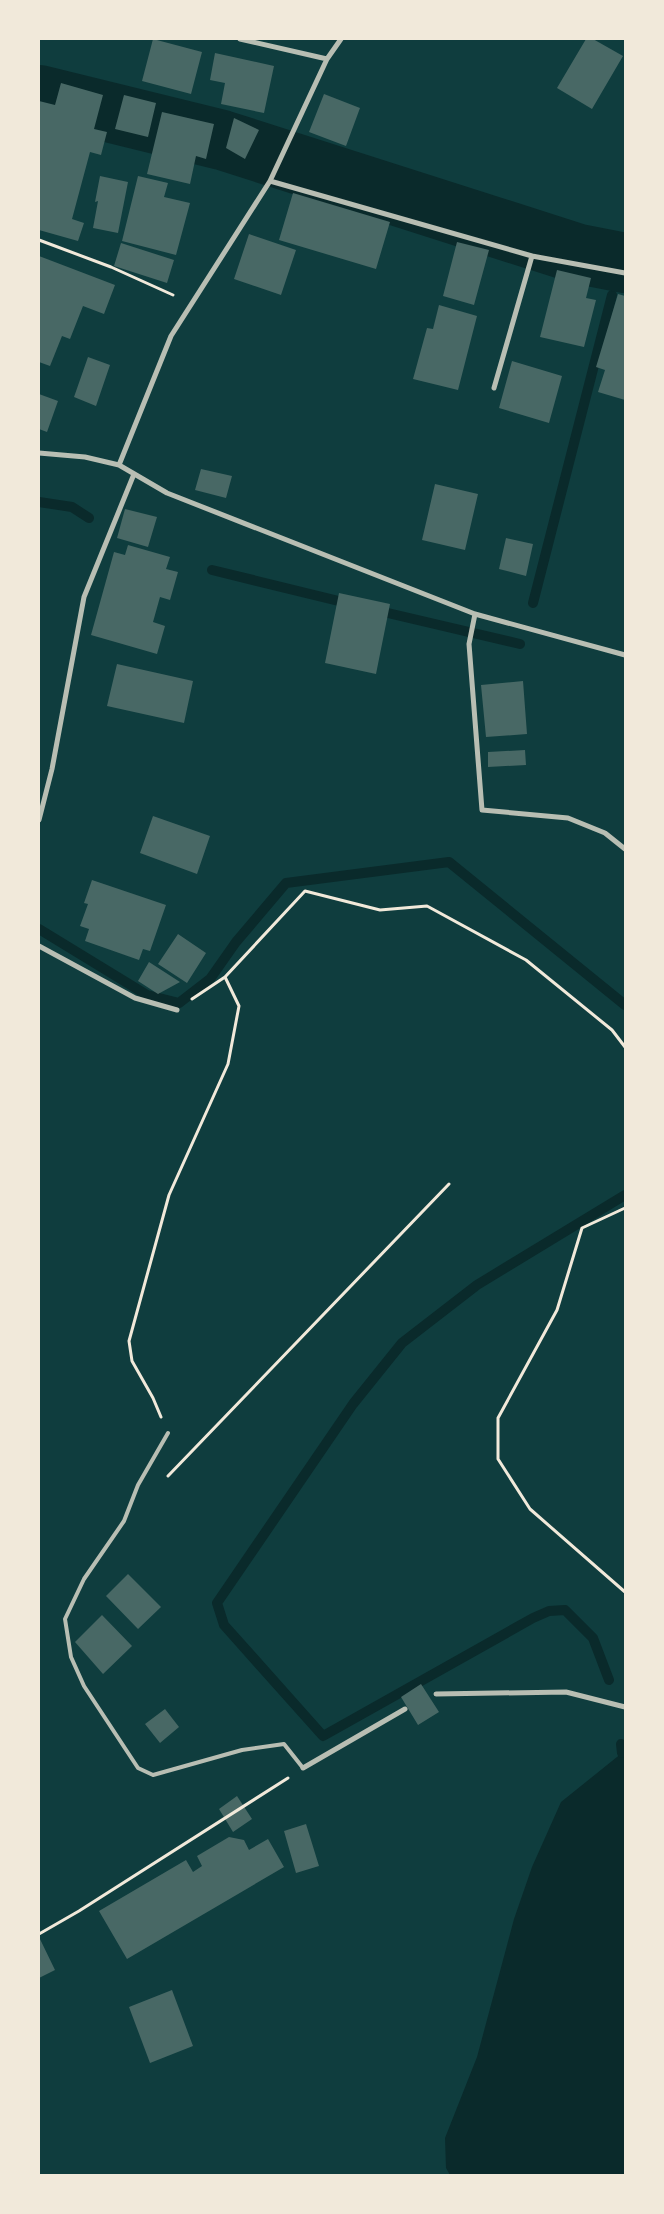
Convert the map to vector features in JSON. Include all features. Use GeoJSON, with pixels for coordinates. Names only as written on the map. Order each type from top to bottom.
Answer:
{"type":"FeatureCollection","features":[{"type":"Feature","properties":{"kind":"street"},"geometry":{"type":"LineString","coordinates":[[240,39],[327,59]]}},
{"type":"Feature","properties":{"kind":"street"},"geometry":{"type":"LineString","coordinates":[[119,465],[171,336],[270,181],[327,59],[341,39]]}},
{"type":"Feature","properties":{"kind":"street"},"geometry":{"type":"LineString","coordinates":[[270,181],[532,256],[625,273]]}},
{"type":"Feature","properties":{"kind":"street"},"geometry":{"type":"LineString","coordinates":[[494,388],[532,256]]}},
{"type":"Feature","properties":{"kind":"street"},"geometry":{"type":"LineString","coordinates":[[39,453],[84,458],[119,465],[167,493],[475,614],[625,655]]}},
{"type":"Feature","properties":{"kind":"street"},"geometry":{"type":"LineString","coordinates":[[39,820],[52,769],[84,597],[134,474]]}},
{"type":"Feature","properties":{"kind":"street"},"geometry":{"type":"LineString","coordinates":[[475,614],[469,644],[482,810],[568,818],[605,833],[625,849]]}},
{"type":"Feature","properties":{"kind":"street"},"geometry":{"type":"LineString","coordinates":[[39,946],[135,998],[177,1010]]}},
{"type":"Feature","properties":{"kind":"street"},"geometry":{"type":"LineString","coordinates":[[436,1694],[566,1692],[625,1707]]}},
{"type":"Feature","properties":{"kind":"street"},"geometry":{"type":"LineString","coordinates":[[303,1768],[405,1709]]}},
{"type":"Feature","properties":{"kind":"lane"},"geometry":{"type":"LineString","coordinates":[[168,1433],[138,1485],[124,1521],[84,1579],[65,1619],[71,1656],[84,1686],[138,1768],[153,1775],[242,1750],[284,1744],[303,1768]]}},
{"type":"Feature","properties":{"kind":"path"},"geometry":{"type":"LineString","coordinates":[[39,240],[110,267],[192,304]]}},
{"type":"Feature","properties":{"kind":"path"},"geometry":{"type":"LineString","coordinates":[[177,1010],[225,977],[306,891],[380,910],[427,906],[526,960],[612,1030],[625,1047]]}},
{"type":"Feature","properties":{"kind":"path"},"geometry":{"type":"LineString","coordinates":[[168,1433],[153,1398],[132,1361],[129,1341],[169,1195],[228,1064],[239,1006],[225,977]]}},
{"type":"Feature","properties":{"kind":"path"},"geometry":{"type":"LineString","coordinates":[[165,1478],[449,1184]]}},
{"type":"Feature","properties":{"kind":"path"},"geometry":{"type":"LineString","coordinates":[[625,1208],[582,1228],[557,1310],[498,1418],[498,1459],[530,1509],[625,1592]]}},
{"type":"Feature","properties":{"kind":"path"},"geometry":{"type":"LineString","coordinates":[[39,1934],[79,1911],[303,1768]]}},
{"type":"Feature","properties":{"kind":"water"},"geometry":{"type":"Polygon","coordinates":[[[622,1753],[625,1754],[625,2175],[450,2175],[446,2168],[445,2138],[477,2057],[514,1919],[532,1867],[561,1802],[622,1753]]]}},
{"type":"Feature","properties":{"kind":"building"},"geometry":{"type":"Polygon","coordinates":[[[153,39],[202,52],[191,94],[142,81],[153,39]]]}},
{"type":"Feature","properties":{"kind":"building"},"geometry":{"type":"Polygon","coordinates":[[[586,39],[593,39],[623,56],[592,109],[557,88],[586,39]]]}},
{"type":"Feature","properties":{"kind":"building"},"geometry":{"type":"Polygon","coordinates":[[[215,53],[274,66],[264,113],[221,104],[225,83],[210,80],[215,53]]]}},
{"type":"Feature","properties":{"kind":"building"},"geometry":{"type":"Polygon","coordinates":[[[61,83],[103,95],[94,129],[107,132],[101,155],[90,152],[72,219],[84,223],[78,241],[39,230],[39,101],[55,105],[61,83]]]}},
{"type":"Feature","properties":{"kind":"building"},"geometry":{"type":"Polygon","coordinates":[[[324,94],[360,108],[346,146],[309,132],[324,94]]]}},
{"type":"Feature","properties":{"kind":"building"},"geometry":{"type":"Polygon","coordinates":[[[124,95],[156,103],[148,137],[115,129],[124,95]]]}},
{"type":"Feature","properties":{"kind":"building"},"geometry":{"type":"Polygon","coordinates":[[[162,112],[214,124],[206,159],[196,156],[190,184],[147,174],[162,112]]]}},
{"type":"Feature","properties":{"kind":"building"},"geometry":{"type":"Polygon","coordinates":[[[234,118],[259,130],[245,159],[226,148],[234,118]]]}},
{"type":"Feature","properties":{"kind":"building"},"geometry":{"type":"Polygon","coordinates":[[[100,176],[128,182],[118,233],[93,228],[100,176]]]}},
{"type":"Feature","properties":{"kind":"building"},"geometry":{"type":"Polygon","coordinates":[[[138,176],[168,183],[164,197],[190,203],[176,255],[122,241],[138,176]]]}},
{"type":"Feature","properties":{"kind":"building"},"geometry":{"type":"Polygon","coordinates":[[[293,193],[390,222],[376,269],[279,240],[293,193]]]}},
{"type":"Feature","properties":{"kind":"building"},"geometry":{"type":"Polygon","coordinates":[[[249,234],[296,250],[281,295],[234,279],[249,234]]]}},
{"type":"Feature","properties":{"kind":"building"},"geometry":{"type":"Polygon","coordinates":[[[457,242],[489,250],[474,305],[443,296],[457,242]]]}},
{"type":"Feature","properties":{"kind":"building"},"geometry":{"type":"Polygon","coordinates":[[[121,243],[174,260],[167,283],[114,266],[121,243]]]}},
{"type":"Feature","properties":{"kind":"building"},"geometry":{"type":"Polygon","coordinates":[[[39,256],[115,285],[104,314],[83,306],[70,339],[62,336],[50,366],[39,362],[39,256]]]}},
{"type":"Feature","properties":{"kind":"building"},"geometry":{"type":"Polygon","coordinates":[[[557,270],[591,278],[586,298],[596,300],[584,347],[540,337],[557,270]]]}},
{"type":"Feature","properties":{"kind":"building"},"geometry":{"type":"Polygon","coordinates":[[[618,294],[625,296],[625,400],[598,392],[605,370],[596,367],[618,294]]]}},
{"type":"Feature","properties":{"kind":"building"},"geometry":{"type":"Polygon","coordinates":[[[439,305],[477,316],[458,390],[413,379],[427,328],[433,329],[439,305]]]}},
{"type":"Feature","properties":{"kind":"building"},"geometry":{"type":"Polygon","coordinates":[[[88,357],[110,365],[96,406],[74,397],[88,357]]]}},
{"type":"Feature","properties":{"kind":"building"},"geometry":{"type":"Polygon","coordinates":[[[512,361],[562,376],[549,423],[499,408],[512,361]]]}},
{"type":"Feature","properties":{"kind":"building"},"geometry":{"type":"Polygon","coordinates":[[[39,394],[58,401],[47,432],[39,429],[39,394]]]}},
{"type":"Feature","properties":{"kind":"building"},"geometry":{"type":"Polygon","coordinates":[[[201,469],[232,476],[226,498],[195,490],[201,469]]]}},
{"type":"Feature","properties":{"kind":"building"},"geometry":{"type":"Polygon","coordinates":[[[435,484],[478,494],[465,550],[422,540],[435,484]]]}},
{"type":"Feature","properties":{"kind":"building"},"geometry":{"type":"Polygon","coordinates":[[[125,509],[157,517],[148,547],[117,538],[125,509]]]}},
{"type":"Feature","properties":{"kind":"building"},"geometry":{"type":"Polygon","coordinates":[[[506,538],[533,544],[526,576],[499,569],[506,538]]]}},
{"type":"Feature","properties":{"kind":"building"},"geometry":{"type":"Polygon","coordinates":[[[128,545],[170,557],[166,569],[178,572],[170,600],[160,597],[153,622],[165,626],[157,654],[91,635],[114,552],[125,555],[128,545]]]}},
{"type":"Feature","properties":{"kind":"building"},"geometry":{"type":"Polygon","coordinates":[[[339,593],[390,604],[376,674],[325,663],[339,593]]]}},
{"type":"Feature","properties":{"kind":"building"},"geometry":{"type":"Polygon","coordinates":[[[117,664],[193,681],[184,723],[107,706],[117,664]]]}},
{"type":"Feature","properties":{"kind":"building"},"geometry":{"type":"Polygon","coordinates":[[[523,681],[527,734],[486,737],[481,685],[523,681]]]}},
{"type":"Feature","properties":{"kind":"building"},"geometry":{"type":"Polygon","coordinates":[[[525,750],[526,765],[488,767],[488,752],[525,750]]]}},
{"type":"Feature","properties":{"kind":"building"},"geometry":{"type":"Polygon","coordinates":[[[153,816],[210,836],[197,874],[140,853],[153,816]]]}},
{"type":"Feature","properties":{"kind":"building"},"geometry":{"type":"Polygon","coordinates":[[[92,880],[166,905],[150,951],[143,949],[139,960],[85,941],[89,929],[80,926],[88,904],[84,903],[92,880]]]}},
{"type":"Feature","properties":{"kind":"building"},"geometry":{"type":"Polygon","coordinates":[[[178,934],[206,953],[187,983],[158,964],[178,934]]]}},
{"type":"Feature","properties":{"kind":"building"},"geometry":{"type":"Polygon","coordinates":[[[149,962],[180,982],[158,994],[138,981],[149,962]]]}},
{"type":"Feature","properties":{"kind":"building"},"geometry":{"type":"Polygon","coordinates":[[[128,1574],[161,1607],[138,1629],[106,1596],[128,1574]]]}},
{"type":"Feature","properties":{"kind":"building"},"geometry":{"type":"Polygon","coordinates":[[[102,1615],[132,1646],[103,1674],[75,1642],[102,1615]]]}},
{"type":"Feature","properties":{"kind":"building"},"geometry":{"type":"Polygon","coordinates":[[[421,1684],[439,1712],[418,1725],[401,1697],[421,1684]]]}},
{"type":"Feature","properties":{"kind":"building"},"geometry":{"type":"Polygon","coordinates":[[[165,1709],[179,1727],[160,1743],[145,1724],[165,1709]]]}},
{"type":"Feature","properties":{"kind":"building"},"geometry":{"type":"Polygon","coordinates":[[[237,1796],[252,1819],[233,1832],[219,1809],[237,1796]]]}},
{"type":"Feature","properties":{"kind":"building"},"geometry":{"type":"Polygon","coordinates":[[[306,1824],[319,1866],[296,1873],[284,1831],[306,1824]]]}},
{"type":"Feature","properties":{"kind":"building"},"geometry":{"type":"Polygon","coordinates":[[[229,1837],[244,1840],[249,1850],[268,1839],[284,1867],[127,1959],[99,1911],[186,1860],[193,1872],[202,1866],[197,1856],[229,1837]]]}},
{"type":"Feature","properties":{"kind":"building"},"geometry":{"type":"Polygon","coordinates":[[[39,1937],[55,1970],[39,1978],[39,1937]]]}},
{"type":"Feature","properties":{"kind":"building"},"geometry":{"type":"Polygon","coordinates":[[[172,1990],[193,2046],[150,2063],[129,2007],[172,1990]]]}},
{"type":"Feature","properties":{"kind":"waterway"},"geometry":{"type":"LineString","coordinates":[[39,95],[222,140],[579,254],[625,263]]}},
{"type":"Feature","properties":{"kind":"waterway"},"geometry":{"type":"LineString","coordinates":[[533,603],[612,295]]}},
{"type":"Feature","properties":{"kind":"waterway"},"geometry":{"type":"LineString","coordinates":[[39,502],[72,507],[89,518]]}},
{"type":"Feature","properties":{"kind":"waterway"},"geometry":{"type":"LineString","coordinates":[[212,570],[351,604]]}},
{"type":"Feature","properties":{"kind":"waterway"},"geometry":{"type":"LineString","coordinates":[[375,610],[520,644]]}},
{"type":"Feature","properties":{"kind":"waterway"},"geometry":{"type":"LineString","coordinates":[[39,929],[147,995],[179,1003],[210,979],[236,942],[286,883],[449,862],[625,1005]]}},
{"type":"Feature","properties":{"kind":"waterway"},"geometry":{"type":"LineString","coordinates":[[609,1680],[593,1638],[565,1610],[549,1611],[533,1618],[323,1736],[224,1625],[217,1603],[353,1404],[402,1343],[477,1285],[625,1195]]}},
{"type":"Feature","properties":{"kind":"waterway"},"geometry":{"type":"LineString","coordinates":[[621,1744],[622,1753]]}}]}
